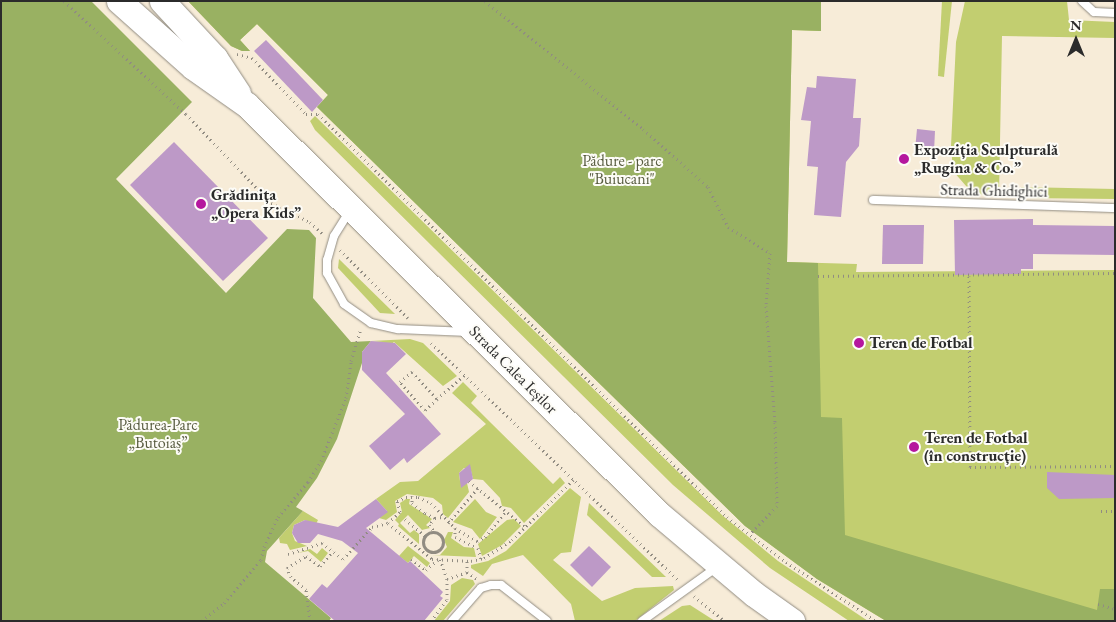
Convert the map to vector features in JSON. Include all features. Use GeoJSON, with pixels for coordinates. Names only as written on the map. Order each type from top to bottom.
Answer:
{"type":"FeatureCollection","features":[{"type":"Feature","properties":{"kind":"main road","name":"Strada Calea Ieșilor"},"geometry":{"type":"LineString","coordinates":[[119,1],[193,67],[247,105],[659,514],[719,566],[792,621]]}},
{"type":"Feature","properties":{"kind":"main road","name":"Strada Calea Ieșilor"},"geometry":{"type":"LineString","coordinates":[[162,1],[215,58],[247,105]]}},
{"type":"Feature","properties":{"kind":"lane"},"geometry":{"type":"LineString","coordinates":[[1082,1],[1094,12],[1115,13]]}},
{"type":"Feature","properties":{"kind":"lane","name":"Strada Ghidighici"},"geometry":{"type":"LineString","coordinates":[[873,200],[1115,208]]}},
{"type":"Feature","properties":{"kind":"lane"},"geometry":{"type":"LineString","coordinates":[[351,210],[332,242],[327,273],[344,304],[364,318],[398,329],[475,333]]}},
{"type":"Feature","properties":{"kind":"lane"},"geometry":{"type":"LineString","coordinates":[[642,621],[719,566]]}},
{"type":"Feature","properties":{"kind":"lane"},"geometry":{"type":"LineString","coordinates":[[452,621],[485,586],[501,584],[547,621]]}},
{"type":"Feature","properties":{"kind":"path"},"geometry":{"type":"LineString","coordinates":[[64,1],[186,114],[271,203],[310,222],[332,242],[419,331],[686,589],[724,621]]}},
{"type":"Feature","properties":{"kind":"path"},"geometry":{"type":"LineString","coordinates":[[485,1],[643,129],[708,187],[728,227],[770,253],[766,306],[775,422],[777,506],[750,534]]}},
{"type":"Feature","properties":{"kind":"path"},"geometry":{"type":"LineString","coordinates":[[232,52],[252,58],[306,114],[318,114],[727,517],[854,609],[876,621]]}},
{"type":"Feature","properties":{"kind":"path"},"geometry":{"type":"LineString","coordinates":[[818,276],[969,276],[1115,273]]}},
{"type":"Feature","properties":{"kind":"path"},"geometry":{"type":"LineString","coordinates":[[969,276],[970,467],[1115,466]]}},
{"type":"Feature","properties":{"kind":"path"},"geometry":{"type":"LineString","coordinates":[[202,621],[224,603],[257,566],[278,517],[321,461],[346,398],[351,361],[364,318]]}},
{"type":"Feature","properties":{"kind":"path"},"geometry":{"type":"LineString","coordinates":[[437,399],[412,372],[400,382],[425,410],[465,375]]}},
{"type":"Feature","properties":{"kind":"path"},"geometry":{"type":"LineString","coordinates":[[388,523],[425,551],[432,560],[467,561],[481,559],[502,549],[574,480]]}},
{"type":"Feature","properties":{"kind":"path"},"geometry":{"type":"LineString","coordinates":[[469,481],[525,527]]}},
{"type":"Feature","properties":{"kind":"path"},"geometry":{"type":"LineString","coordinates":[[448,522],[478,488]]}},
{"type":"Feature","properties":{"kind":"path"},"geometry":{"type":"LineString","coordinates":[[288,554],[322,543],[342,560],[372,527],[388,523],[400,512],[397,501],[412,496],[431,503],[442,517],[455,528],[477,541]]}},
{"type":"Feature","properties":{"kind":"path"},"geometry":{"type":"LineString","coordinates":[[412,496],[412,503],[435,518],[442,517]]}},
{"type":"Feature","properties":{"kind":"path"},"geometry":{"type":"LineString","coordinates":[[1101,511],[1115,511]]}},
{"type":"Feature","properties":{"kind":"path"},"geometry":{"type":"LineString","coordinates":[[477,541],[485,537],[506,512]]}},
{"type":"Feature","properties":{"kind":"path"},"geometry":{"type":"LineString","coordinates":[[425,551],[436,552],[442,545],[440,536],[429,525],[435,518]]}},
{"type":"Feature","properties":{"kind":"path"},"geometry":{"type":"LineString","coordinates":[[405,519],[424,536]]}},
{"type":"Feature","properties":{"kind":"path"},"geometry":{"type":"LineString","coordinates":[[455,528],[455,537],[463,543],[476,547]]}},
{"type":"Feature","properties":{"kind":"path"},"geometry":{"type":"LineString","coordinates":[[424,536],[435,532]]}},
{"type":"Feature","properties":{"kind":"path"},"geometry":{"type":"LineString","coordinates":[[424,536],[423,544],[425,551]]}},
{"type":"Feature","properties":{"kind":"path"},"geometry":{"type":"LineString","coordinates":[[477,541],[476,547],[481,559]]}},
{"type":"Feature","properties":{"kind":"path"},"geometry":{"type":"LineString","coordinates":[[310,621],[306,590],[290,577],[287,568],[306,556],[320,566],[333,551]]}},
{"type":"Feature","properties":{"kind":"path"},"geometry":{"type":"LineString","coordinates":[[412,559],[426,570],[439,559]]}},
{"type":"Feature","properties":{"kind":"path"},"geometry":{"type":"LineString","coordinates":[[431,621],[446,599],[447,579],[439,559]]}},
{"type":"Feature","properties":{"kind":"path"},"geometry":{"type":"LineString","coordinates":[[466,572],[467,561]]}},
{"type":"Feature","properties":{"kind":"path"},"geometry":{"type":"LineString","coordinates":[[447,579],[466,572]]}},
{"type":"Feature","properties":{"kind":"path"},"geometry":{"type":"LineString","coordinates":[[466,572],[485,586]]}},
{"type":"Feature","properties":{"kind":"path"},"geometry":{"type":"LineString","coordinates":[[1098,604],[1115,609]]}},
{"type":"Feature","properties":{"kind":"green space","name":"Pădurea-Parc „Butoiaș”"},"geometry":{"type":"Polygon","coordinates":[[[1,1],[91,1],[192,102],[116,179],[226,293],[287,229],[309,230],[316,238],[313,298],[351,342],[371,341],[362,352],[362,363],[337,439],[317,478],[296,507],[303,511],[267,551],[265,562],[331,618],[329,621],[1,621],[1,1]]]}},
{"type":"Feature","properties":{"kind":"green space","name":"Pădure - parc \"Buiucani\""},"geometry":{"type":"Polygon","coordinates":[[[188,1],[821,1],[821,31],[792,30],[787,262],[857,264],[856,272],[1115,270],[1115,621],[886,621],[817,579],[745,526],[317,107],[328,95],[257,24],[240,40],[250,51],[242,51],[231,46],[188,1]]]}},
{"type":"Feature","properties":{"kind":"green space","name":"Pădure - parc \"Buiucani\""},"geometry":{"type":"Polygon","coordinates":[[[188,1],[821,1],[821,31],[792,30],[787,262],[818,263],[821,417],[842,418],[845,535],[1097,610],[1100,589],[1115,589],[1115,621],[886,621],[817,579],[745,526],[317,107],[328,95],[257,24],[240,40],[250,51],[242,51],[231,46],[188,1]]]}},
{"type":"Feature","properties":{"kind":"green space"},"geometry":{"type":"Polygon","coordinates":[[[942,1],[952,1],[944,77],[938,76],[942,1]]]}},
{"type":"Feature","properties":{"kind":"green space"},"geometry":{"type":"Polygon","coordinates":[[[965,1],[1067,1],[1069,20],[1115,22],[1115,38],[1002,36],[999,195],[973,194],[953,171],[951,146],[956,42],[965,1]]]}},
{"type":"Feature","properties":{"kind":"green space"},"geometry":{"type":"Polygon","coordinates":[[[315,116],[723,516],[778,561],[868,621],[849,621],[770,568],[673,485],[315,130],[310,121],[315,116]]]}},
{"type":"Feature","properties":{"kind":"green space"},"geometry":{"type":"Polygon","coordinates":[[[1021,187],[1115,189],[1115,199],[1025,198],[1021,187]]]}},
{"type":"Feature","properties":{"kind":"green space"},"geometry":{"type":"Polygon","coordinates":[[[339,259],[395,314],[380,313],[338,268],[339,259]]]}},
{"type":"Feature","properties":{"kind":"green space"},"geometry":{"type":"Polygon","coordinates":[[[410,339],[423,343],[457,376],[443,386],[394,342],[388,347],[383,342],[371,341],[410,339]]]}},
{"type":"Feature","properties":{"kind":"green space"},"geometry":{"type":"Polygon","coordinates":[[[463,382],[477,396],[471,403],[491,423],[553,484],[560,477],[565,483],[524,523],[511,508],[502,506],[500,498],[483,480],[473,479],[471,471],[464,468],[459,473],[460,481],[467,483],[469,492],[448,518],[443,514],[442,505],[433,498],[407,494],[395,501],[397,512],[386,520],[379,518],[387,511],[376,499],[400,482],[418,481],[486,424],[452,393],[463,382]]]}},
{"type":"Feature","properties":{"kind":"green space"},"geometry":{"type":"Polygon","coordinates":[[[570,488],[581,497],[571,552],[561,553],[553,560],[602,601],[635,588],[673,586],[674,590],[635,621],[575,621],[571,604],[523,555],[492,564],[483,576],[471,568],[471,565],[488,561],[506,551],[570,488]]]}},
{"type":"Feature","properties":{"kind":"green space"},"geometry":{"type":"Polygon","coordinates":[[[410,499],[409,504],[432,519],[426,525],[430,528],[422,530],[408,515],[400,523],[410,533],[414,530],[419,534],[419,544],[398,526],[399,524],[395,520],[402,512],[400,503],[410,499]]]}},
{"type":"Feature","properties":{"kind":"green space"},"geometry":{"type":"Polygon","coordinates":[[[475,499],[486,512],[497,517],[480,539],[472,529],[453,522],[475,499]]]}},
{"type":"Feature","properties":{"kind":"green space"},"geometry":{"type":"Polygon","coordinates":[[[589,503],[666,577],[652,577],[587,515],[589,503]]]}},
{"type":"Feature","properties":{"kind":"green space"},"geometry":{"type":"Polygon","coordinates":[[[303,511],[318,520],[315,526],[305,520],[294,525],[292,533],[295,541],[307,546],[290,550],[287,544],[280,543],[279,538],[303,511]]]}},
{"type":"Feature","properties":{"kind":"green space"},"geometry":{"type":"Polygon","coordinates":[[[514,519],[521,526],[502,545],[482,556],[478,544],[507,520],[514,519]]]}},
{"type":"Feature","properties":{"kind":"green space"},"geometry":{"type":"Polygon","coordinates":[[[448,532],[453,532],[451,538],[464,547],[474,548],[476,557],[432,555],[440,555],[447,547],[444,540],[448,532]]]}},
{"type":"Feature","properties":{"kind":"green space"},"geometry":{"type":"Polygon","coordinates":[[[408,546],[430,563],[427,567],[414,556],[408,563],[399,556],[408,546]]]}},
{"type":"Feature","properties":{"kind":"green space"},"geometry":{"type":"Polygon","coordinates":[[[322,548],[328,553],[321,562],[308,551],[298,553],[310,549],[317,554],[322,548]]]}},
{"type":"Feature","properties":{"kind":"green space"},"geometry":{"type":"Polygon","coordinates":[[[462,578],[473,580],[475,584],[443,621],[434,621],[450,601],[451,585],[462,578]]]}},
{"type":"Feature","properties":{"kind":"green space"},"geometry":{"type":"Polygon","coordinates":[[[690,605],[715,621],[659,621],[682,606],[690,605]]]}},
{"type":"Feature","properties":{"kind":"building"},"geometry":{"type":"Polygon","coordinates":[[[266,40],[323,100],[312,112],[254,51],[266,40]]]}},
{"type":"Feature","properties":{"kind":"building"},"geometry":{"type":"Polygon","coordinates":[[[817,76],[856,79],[853,118],[861,118],[859,146],[846,162],[841,217],[814,215],[818,167],[807,166],[811,121],[801,120],[807,87],[816,88],[817,76]]]}},
{"type":"Feature","properties":{"kind":"building"},"geometry":{"type":"Polygon","coordinates":[[[917,129],[935,131],[934,152],[915,150],[917,129]]]}},
{"type":"Feature","properties":{"kind":"building"},"geometry":{"type":"Polygon","coordinates":[[[174,142],[268,238],[223,281],[130,185],[174,142]]]}},
{"type":"Feature","properties":{"kind":"building"},"geometry":{"type":"Polygon","coordinates":[[[1033,219],[1033,225],[1115,226],[1115,255],[1033,254],[1033,269],[1021,269],[1021,274],[955,275],[954,220],[1033,219]]]}},
{"type":"Feature","properties":{"kind":"building"},"geometry":{"type":"Polygon","coordinates":[[[883,225],[924,225],[923,264],[882,264],[883,225]]]}},
{"type":"Feature","properties":{"kind":"building"},"geometry":{"type":"Polygon","coordinates":[[[371,341],[395,343],[406,354],[386,373],[441,434],[407,463],[404,458],[390,470],[369,446],[405,414],[362,370],[362,352],[371,341]]]}},
{"type":"Feature","properties":{"kind":"building"},"geometry":{"type":"Polygon","coordinates":[[[470,464],[473,479],[461,488],[459,473],[470,464]]]}},
{"type":"Feature","properties":{"kind":"building"},"geometry":{"type":"Polygon","coordinates":[[[1047,472],[1115,475],[1115,498],[1059,499],[1047,488],[1047,472]]]}},
{"type":"Feature","properties":{"kind":"building"},"geometry":{"type":"Polygon","coordinates":[[[376,499],[388,512],[366,528],[408,563],[410,561],[443,592],[440,596],[443,598],[424,621],[335,621],[309,599],[322,584],[327,588],[358,553],[342,541],[318,534],[310,543],[298,543],[292,533],[294,525],[305,520],[338,527],[376,499]]]}},
{"type":"Feature","properties":{"kind":"building"},"geometry":{"type":"Polygon","coordinates":[[[589,546],[611,567],[592,587],[570,565],[589,546]]]}},
{"type":"Feature","properties":{"kind":"place","name":"Expoziția Sculpturală „Rugina & Co.”"},"geometry":{"type":"Point","coordinates":[904,159]}},
{"type":"Feature","properties":{"kind":"place","name":"Grădinița „Opera Kids”"},"geometry":{"type":"Point","coordinates":[201,204]}},
{"type":"Feature","properties":{"kind":"place","name":"Teren de Fotbal"},"geometry":{"type":"Point","coordinates":[859,343]}},
{"type":"Feature","properties":{"kind":"place","name":"Teren de Fotbal (în construcție)"},"geometry":{"type":"Point","coordinates":[914,447]}}]}
